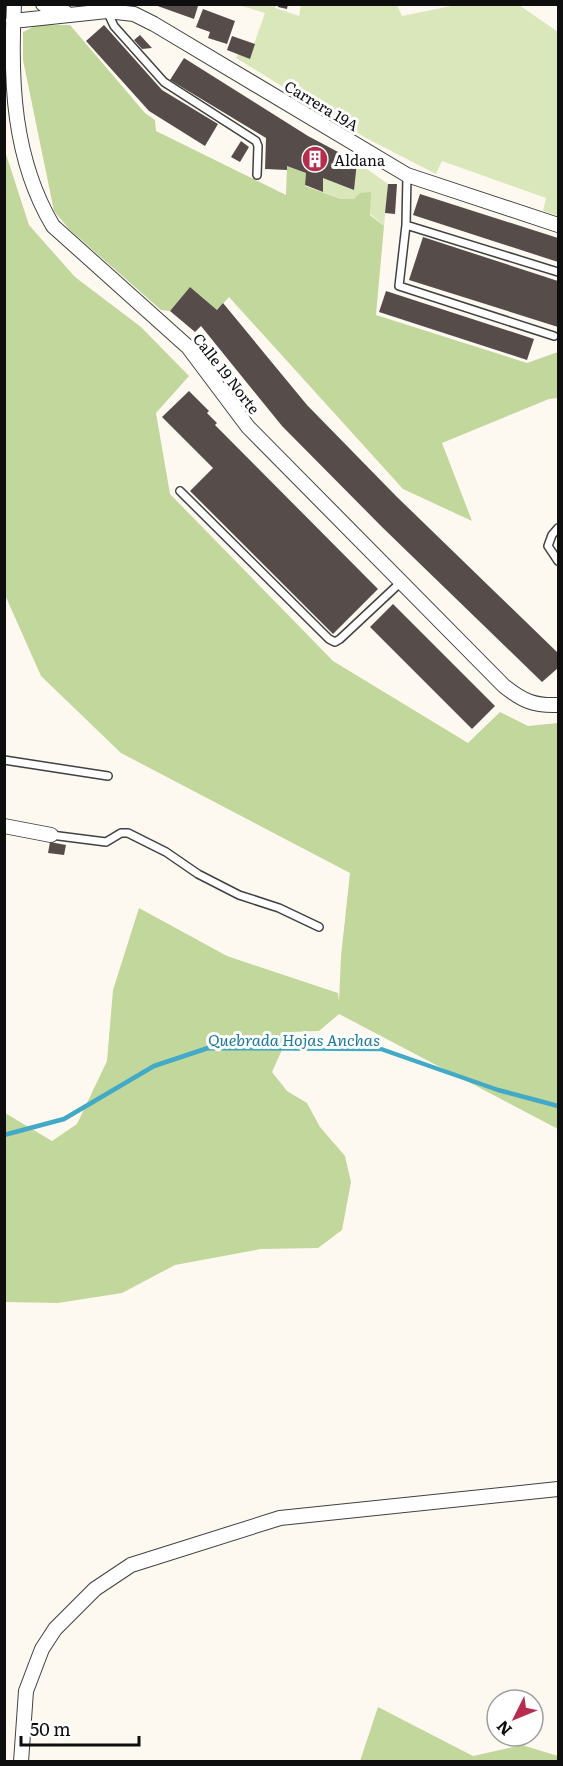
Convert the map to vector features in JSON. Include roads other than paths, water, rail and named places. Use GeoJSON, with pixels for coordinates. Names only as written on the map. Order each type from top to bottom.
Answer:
{"type":"FeatureCollection","features":[{"type":"Feature","properties":{"kind":"street","name":"Calle 19 Norte"},"geometry":{"type":"LineString","coordinates":[[14,4],[15,116],[39,203],[53,226],[188,347],[248,427],[504,686],[520,699],[533,704],[558,705]]}},
{"type":"Feature","properties":{"kind":"street","name":"Carrera 19A"},"geometry":{"type":"LineString","coordinates":[[43,4],[51,10],[73,14]]}},
{"type":"Feature","properties":{"kind":"street","name":"Carrera 19A"},"geometry":{"type":"LineString","coordinates":[[13,21],[107,11],[134,14],[407,175],[558,225]]}},
{"type":"Feature","properties":{"kind":"street"},"geometry":{"type":"LineString","coordinates":[[4,826],[51,835]]}},
{"type":"Feature","properties":{"kind":"street"},"geometry":{"type":"LineString","coordinates":[[21,1761],[26,1691],[42,1649],[55,1629],[94,1589],[131,1565],[280,1518],[558,1489]]}},
{"type":"Feature","properties":{"kind":"lane"},"geometry":{"type":"LineString","coordinates":[[107,11],[114,26],[164,82],[256,141],[258,146],[257,175]]}},
{"type":"Feature","properties":{"kind":"lane"},"geometry":{"type":"LineString","coordinates":[[407,175],[406,225],[399,286],[554,336]]}},
{"type":"Feature","properties":{"kind":"lane"},"geometry":{"type":"LineString","coordinates":[[406,225],[558,272]]}},
{"type":"Feature","properties":{"kind":"lane"},"geometry":{"type":"LineString","coordinates":[[180,491],[334,642],[402,581]]}},
{"type":"Feature","properties":{"kind":"lane"},"geometry":{"type":"LineString","coordinates":[[558,528],[552,535],[548,546],[558,561]]}},
{"type":"Feature","properties":{"kind":"lane"},"geometry":{"type":"LineString","coordinates":[[4,760],[108,776]]}},
{"type":"Feature","properties":{"kind":"lane"},"geometry":{"type":"LineString","coordinates":[[51,835],[106,842],[121,833],[128,833],[166,852],[198,874],[239,895],[279,908],[320,927]]}},
{"type":"Feature","properties":{"kind":"waterway","name":"Quebrada Hojas Anchas"},"geometry":{"type":"LineString","coordinates":[[4,1135],[64,1119],[154,1066],[208,1048],[381,1049],[498,1090],[558,1106]]}},
{"type":"Feature","properties":{"kind":"place","name":"Aldana"},"geometry":{"type":"Point","coordinates":[315,159]}}]}
